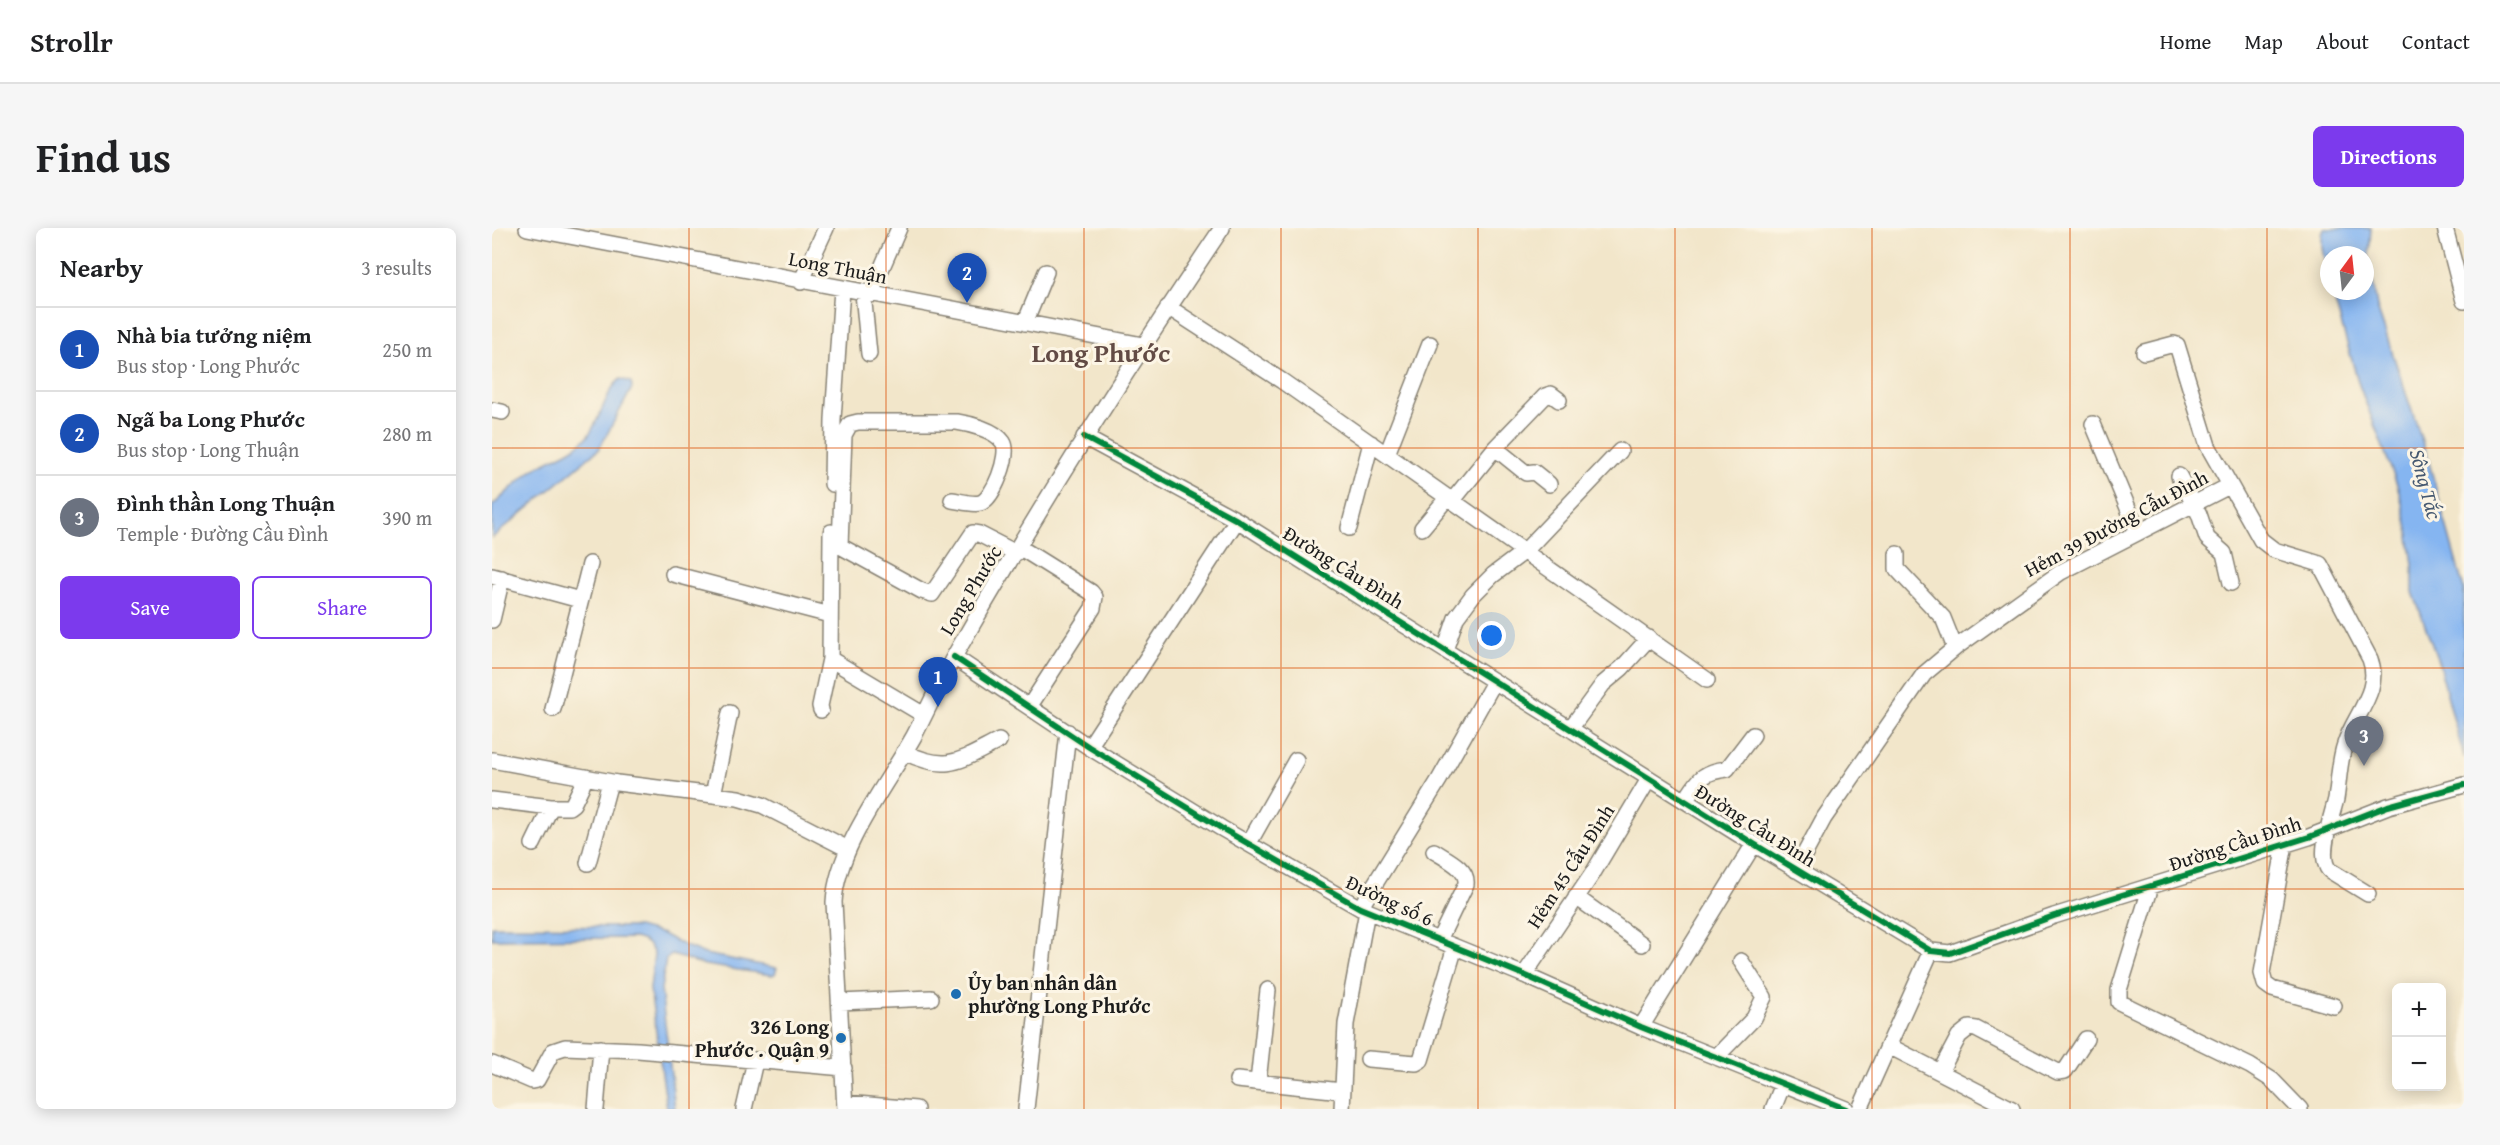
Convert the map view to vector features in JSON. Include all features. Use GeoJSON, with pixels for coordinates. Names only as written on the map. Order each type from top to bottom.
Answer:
{"type":"FeatureCollection","features":[{"type":"Feature","properties":{"kind":"street","name":"Long Thuận"},"geometry":{"type":"LineString","coordinates":[[527,228],[801,282],[1143,345]]}},
{"type":"Feature","properties":{"kind":"street"},"geometry":{"type":"LineString","coordinates":[[801,282],[826,228]]}},
{"type":"Feature","properties":{"kind":"street"},"geometry":{"type":"LineString","coordinates":[[868,354],[866,294],[899,228]]}},
{"type":"Feature","properties":{"kind":"street","name":"Long Phước"},"geometry":{"type":"LineString","coordinates":[[845,1106],[835,882],[848,849],[904,752],[954,657],[1084,437],[1220,228]]}},
{"type":"Feature","properties":{"kind":"street"},"geometry":{"type":"LineString","coordinates":[[2445,228],[2464,301]]}},
{"type":"Feature","properties":{"kind":"street"},"geometry":{"type":"LineString","coordinates":[[1025,323],[1046,272]]}},
{"type":"Feature","properties":{"kind":"street"},"geometry":{"type":"LineString","coordinates":[[821,710],[830,659],[833,419],[842,289]]}},
{"type":"Feature","properties":{"kind":"street"},"geometry":{"type":"LineString","coordinates":[[1168,307],[1282,381],[1707,680]]}},
{"type":"Feature","properties":{"kind":"street"},"geometry":{"type":"LineString","coordinates":[[1387,454],[1430,344]]}},
{"type":"Feature","properties":{"kind":"street"},"geometry":{"type":"LineString","coordinates":[[2144,352],[2174,344],[2179,348],[2206,441],[2261,540],[2274,550],[2320,564],[2373,666],[2373,684],[2345,744],[2336,799],[2327,830],[2326,865],[2368,894]]}},
{"type":"Feature","properties":{"kind":"street"},"geometry":{"type":"LineString","coordinates":[[1422,528],[1495,447],[1545,396],[1551,394],[1559,400]]}},
{"type":"Feature","properties":{"kind":"street"},"geometry":{"type":"LineString","coordinates":[[952,500],[978,504],[986,500],[1004,466],[1005,447],[1002,440],[970,424],[957,422],[858,422],[850,424],[846,429],[843,435],[840,546],[844,549],[922,591],[932,594],[973,533],[979,534],[1017,550],[1092,592],[1095,597],[1093,608],[1029,707]]}},
{"type":"Feature","properties":{"kind":"street"},"geometry":{"type":"LineString","coordinates":[[2093,424],[2138,532]]}},
{"type":"Feature","properties":{"kind":"street","name":"Đường Cầu Đình"},"geometry":{"type":"LineString","coordinates":[[1084,437],[1237,520],[1649,779],[1931,951],[1950,953],[2054,916],[2327,830],[2388,806],[2464,785]]}},
{"type":"Feature","properties":{"kind":"street"},"geometry":{"type":"LineString","coordinates":[[1349,528],[1371,443]]}},
{"type":"Feature","properties":{"kind":"street"},"geometry":{"type":"LineString","coordinates":[[1495,447],[1526,473],[1534,472],[1549,484]]}},
{"type":"Feature","properties":{"kind":"street"},"geometry":{"type":"LineString","coordinates":[[1444,650],[1456,618],[1473,595],[1493,574],[1525,551],[1620,451]]}},
{"type":"Feature","properties":{"kind":"street"},"geometry":{"type":"LineString","coordinates":[[2179,476],[2194,504],[2207,538],[2224,553],[2231,583]]}},
{"type":"Feature","properties":{"kind":"street","name":"Hẻm 39 Đường Cẫu Đình"},"geometry":{"type":"LineString","coordinates":[[1796,870],[1824,818],[1924,674],[1955,648],[2049,579],[2229,486]]}},
{"type":"Feature","properties":{"kind":"street"},"geometry":{"type":"LineString","coordinates":[[1089,747],[1237,520]]}},
{"type":"Feature","properties":{"kind":"street"},"geometry":{"type":"LineString","coordinates":[[1897,554],[1897,569],[1943,618],[1955,648]]}},
{"type":"Feature","properties":{"kind":"street"},"geometry":{"type":"LineString","coordinates":[[553,709],[590,564]]}},
{"type":"Feature","properties":{"kind":"street"},"geometry":{"type":"LineString","coordinates":[[673,574],[830,615]]}},
{"type":"Feature","properties":{"kind":"street"},"geometry":{"type":"LineString","coordinates":[[492,620],[497,577],[580,600]]}},
{"type":"Feature","properties":{"kind":"street"},"geometry":{"type":"LineString","coordinates":[[1570,729],[1603,684],[1622,668],[1649,638]]}},
{"type":"Feature","properties":{"kind":"street","name":"Đường số 6"},"geometry":{"type":"LineString","coordinates":[[954,657],[1089,747],[1364,910],[1846,1109]]}},
{"type":"Feature","properties":{"kind":"street"},"geometry":{"type":"LineString","coordinates":[[830,659],[924,715]]}},
{"type":"Feature","properties":{"kind":"street"},"geometry":{"type":"LineString","coordinates":[[1342,1109],[1346,1024],[1364,910],[1494,682]]}},
{"type":"Feature","properties":{"kind":"street"},"geometry":{"type":"LineString","coordinates":[[713,795],[730,713]]}},
{"type":"Feature","properties":{"kind":"street"},"geometry":{"type":"LineString","coordinates":[[1026,1109],[1068,732]]}},
{"type":"Feature","properties":{"kind":"street"},"geometry":{"type":"LineString","coordinates":[[1685,801],[1702,776],[1709,771],[1727,769],[1753,735]]}},
{"type":"Feature","properties":{"kind":"street"},"geometry":{"type":"LineString","coordinates":[[904,752],[923,761],[948,764],[999,741]]}},
{"type":"Feature","properties":{"kind":"street"},"geometry":{"type":"LineString","coordinates":[[492,760],[610,782],[738,798],[762,805],[848,849]]}},
{"type":"Feature","properties":{"kind":"street"},"geometry":{"type":"LineString","coordinates":[[1249,843],[1296,760]]}},
{"type":"Feature","properties":{"kind":"street"},"geometry":{"type":"LineString","coordinates":[[492,800],[570,807],[586,777]]}},
{"type":"Feature","properties":{"kind":"street","name":"Hẻm 45 Cẫu Đình"},"geometry":{"type":"LineString","coordinates":[[1524,975],[1576,897],[1649,779]]}},
{"type":"Feature","properties":{"kind":"street"},"geometry":{"type":"LineString","coordinates":[[588,863],[610,782]]}},
{"type":"Feature","properties":{"kind":"street"},"geometry":{"type":"LineString","coordinates":[[533,844],[551,807]]}},
{"type":"Feature","properties":{"kind":"street"},"geometry":{"type":"LineString","coordinates":[[1641,1026],[1754,844]]}},
{"type":"Feature","properties":{"kind":"street"},"geometry":{"type":"LineString","coordinates":[[2285,844],[2262,973],[2265,984],[2272,989],[2334,1006]]}},
{"type":"Feature","properties":{"kind":"street"},"geometry":{"type":"LineString","coordinates":[[1434,851],[1463,871],[1467,877],[1466,884],[1439,940]]}},
{"type":"Feature","properties":{"kind":"street"},"geometry":{"type":"LineString","coordinates":[[2151,886],[2117,996],[2120,1002],[2250,1066],[2272,1080],[2300,1109]]}},
{"type":"Feature","properties":{"kind":"street"},"geometry":{"type":"LineString","coordinates":[[1576,897],[1642,944]]}},
{"type":"Feature","properties":{"kind":"street"},"geometry":{"type":"LineString","coordinates":[[1368,1059],[1416,1063],[1421,1060],[1455,947]]}},
{"type":"Feature","properties":{"kind":"street"},"geometry":{"type":"LineString","coordinates":[[1860,1109],[1931,951]]}},
{"type":"Feature","properties":{"kind":"street"},"geometry":{"type":"LineString","coordinates":[[1716,1057],[1754,1017],[1764,997],[1741,961]]}},
{"type":"Feature","properties":{"kind":"street"},"geometry":{"type":"LineString","coordinates":[[1258,1082],[1268,990]]}},
{"type":"Feature","properties":{"kind":"street"},"geometry":{"type":"LineString","coordinates":[[840,1002],[931,998]]}},
{"type":"Feature","properties":{"kind":"street"},"geometry":{"type":"LineString","coordinates":[[1940,1072],[1959,1036],[1969,1028],[1976,1029],[2058,1072],[2065,1071],[2086,1039]]}},
{"type":"Feature","properties":{"kind":"street"},"geometry":{"type":"LineString","coordinates":[[1889,1046],[2012,1109]]}},
{"type":"Feature","properties":{"kind":"street"},"geometry":{"type":"LineString","coordinates":[[492,1064],[532,1081],[537,1080],[552,1051],[556,1049],[601,1048],[844,1068]]}},
{"type":"Feature","properties":{"kind":"street"},"geometry":{"type":"LineString","coordinates":[[596,1109],[601,1048]]}},
{"type":"Feature","properties":{"kind":"street"},"geometry":{"type":"LineString","coordinates":[[744,1109],[755,1061]]}},
{"type":"Feature","properties":{"kind":"street"},"geometry":{"type":"LineString","coordinates":[[1237,1080],[1342,1091]]}},
{"type":"Feature","properties":{"kind":"street"},"geometry":{"type":"LineString","coordinates":[[1773,1109],[1783,1084]]}},
{"type":"Feature","properties":{"kind":"street"},"geometry":{"type":"LineString","coordinates":[[845,1106],[916,1109]]}},
{"type":"Feature","properties":{"kind":"water"},"geometry":{"type":"Polygon","coordinates":[[[2324,228],[2371,228],[2370,246],[2322,246],[2324,228]]]}},
{"type":"Feature","properties":{"kind":"water","name":"Sông Tắc"},"geometry":{"type":"Polygon","coordinates":[[[2374,288],[2377,307],[2428,459],[2464,590],[2464,758],[2439,664],[2413,592],[2413,564],[2407,523],[2397,484],[2359,385],[2335,300],[2374,300],[2374,288]]]}},
{"type":"Feature","properties":{"kind":"water"},"geometry":{"type":"Polygon","coordinates":[[[621,379],[631,382],[632,388],[599,449],[492,538],[492,506],[532,471],[581,443],[591,432],[611,390],[621,379]]]}},
{"type":"Feature","properties":{"kind":"water"},"geometry":{"type":"Polygon","coordinates":[[[492,926],[638,927],[663,934],[705,954],[777,968],[775,974],[772,975],[705,965],[672,955],[666,959],[661,989],[675,1109],[667,1109],[650,989],[654,954],[650,946],[635,938],[492,939],[492,926]]]}},
{"type":"Feature","properties":{"kind":"cycle path"},"geometry":{"type":"LineString","coordinates":[[1084,437],[1237,520],[1754,844],[1931,951],[1950,953],[2054,916],[2309,837],[2388,806],[2464,785]]}},
{"type":"Feature","properties":{"kind":"cycle path"},"geometry":{"type":"LineString","coordinates":[[954,657],[1089,747],[1221,828],[1360,908],[1524,975],[1641,1027],[1846,1109]]}},
{"type":"Feature","properties":{"kind":"place","name":"Ngã ba Long Phước"},"geometry":{"type":"Point","coordinates":[967,303]}},
{"type":"Feature","properties":{"kind":"place","name":"Nhà bia tưởng niệm"},"geometry":{"type":"Point","coordinates":[938,707]}},
{"type":"Feature","properties":{"kind":"place","name":"Đình thần Long Thuận"},"geometry":{"type":"Point","coordinates":[2364,766]}},
{"type":"Feature","properties":{"kind":"place","name":"Ủy ban nhân dân phường Long Phước"},"geometry":{"type":"Point","coordinates":[956,994]}},
{"type":"Feature","properties":{"kind":"place","name":"326 Long Phước . Quận 9"},"geometry":{"type":"Point","coordinates":[841,1038]}},
{"type":"Feature","properties":{"kind":"district","name":"Long Phước"},"geometry":{"type":"Point","coordinates":[1101,352]}}]}
